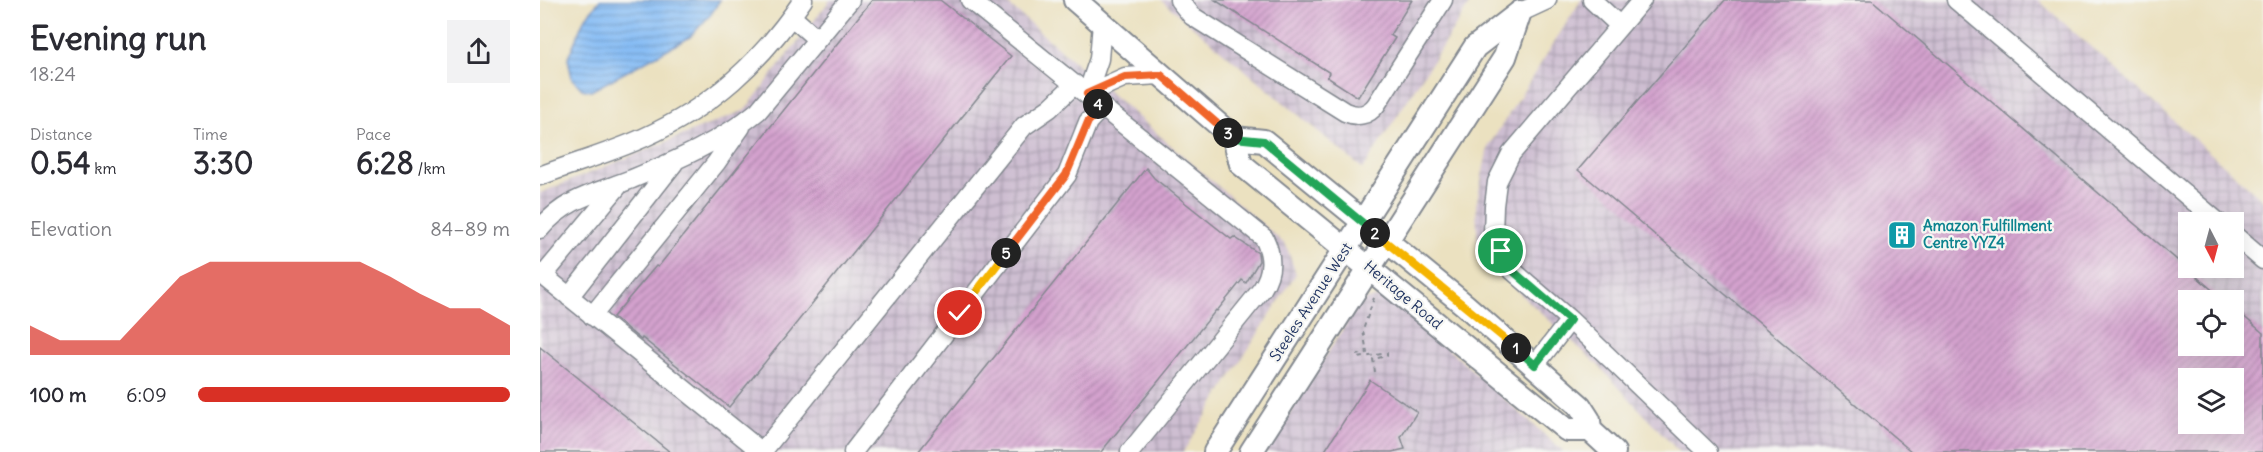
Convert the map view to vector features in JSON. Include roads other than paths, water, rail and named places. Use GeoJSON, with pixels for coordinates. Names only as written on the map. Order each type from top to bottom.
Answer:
{"type":"FeatureCollection","features":[{"type":"Feature","properties":{"kind":"main road"},"geometry":{"type":"LineString","coordinates":[[1075,0],[1234,138]]}},
{"type":"Feature","properties":{"kind":"main road","name":"Steeles Avenue West"},"geometry":{"type":"LineString","coordinates":[[1215,452],[1475,47],[1523,7]]}},
{"type":"Feature","properties":{"kind":"main road","name":"Steeles Avenue West"},"geometry":{"type":"LineString","coordinates":[[1251,452],[1505,57],[1523,7]]}},
{"type":"Feature","properties":{"kind":"main road","name":"Heritage Road"},"geometry":{"type":"LineString","coordinates":[[1590,430],[1567,430],[1241,164],[1234,138],[1264,141],[1386,241],[1535,365],[1580,406],[1589,420],[1590,430],[1614,452]]}},
{"type":"Feature","properties":{"kind":"street"},"geometry":{"type":"LineString","coordinates":[[540,176],[642,138],[689,114],[733,81],[776,39],[803,0]]}},
{"type":"Feature","properties":{"kind":"street"},"geometry":{"type":"LineString","coordinates":[[540,229],[551,216],[575,200],[677,159],[741,125],[758,111],[850,0]]}},
{"type":"Feature","properties":{"kind":"street"},"geometry":{"type":"LineString","coordinates":[[970,0],[1264,238],[1269,248],[1271,261],[1269,278],[1262,289],[1130,452]]}},
{"type":"Feature","properties":{"kind":"street"},"geometry":{"type":"LineString","coordinates":[[1179,0],[1192,16],[1345,112],[1359,115],[1368,112],[1376,105],[1443,0]]}},
{"type":"Feature","properties":{"kind":"street"},"geometry":{"type":"LineString","coordinates":[[1523,7],[1546,0]]}},
{"type":"Feature","properties":{"kind":"street"},"geometry":{"type":"LineString","coordinates":[[1592,0],[1620,26]]}},
{"type":"Feature","properties":{"kind":"street"},"geometry":{"type":"LineString","coordinates":[[1642,0],[1511,154],[1497,182],[1493,233],[1513,271],[1570,320],[1708,452]]}},
{"type":"Feature","properties":{"kind":"street"},"geometry":{"type":"LineString","coordinates":[[1956,0],[2206,212]]}},
{"type":"Feature","properties":{"kind":"street"},"geometry":{"type":"LineString","coordinates":[[792,17],[818,39]]}},
{"type":"Feature","properties":{"kind":"street"},"geometry":{"type":"LineString","coordinates":[[1081,89],[1099,59],[1102,23]]}},
{"type":"Feature","properties":{"kind":"street"},"geometry":{"type":"LineString","coordinates":[[620,183],[542,275],[762,452],[1024,126],[1081,89],[1125,77],[1161,75]]}},
{"type":"Feature","properties":{"kind":"street"},"geometry":{"type":"LineString","coordinates":[[853,452],[1066,175],[1088,122],[1102,107]]}},
{"type":"Feature","properties":{"kind":"street"},"geometry":{"type":"LineString","coordinates":[[592,316],[716,163],[741,125]]}},
{"type":"Feature","properties":{"kind":"street"},"geometry":{"type":"LineString","coordinates":[[569,297],[677,159]]}},
{"type":"Feature","properties":{"kind":"street"},"geometry":{"type":"LineString","coordinates":[[2244,244],[2263,260]]}},
{"type":"Feature","properties":{"kind":"street"},"geometry":{"type":"LineString","coordinates":[[1535,365],[1570,320]]}},
{"type":"Feature","properties":{"kind":"water"},"geometry":{"type":"Polygon","coordinates":[[[600,0],[720,0],[711,14],[690,37],[591,91],[582,89],[572,78],[568,58],[584,20],[600,0]]]}},
{"type":"Feature","properties":{"kind":"place","name":"Amazon Fulfillment Centre YYZ4"},"geometry":{"type":"Point","coordinates":[1902,235]}}]}
